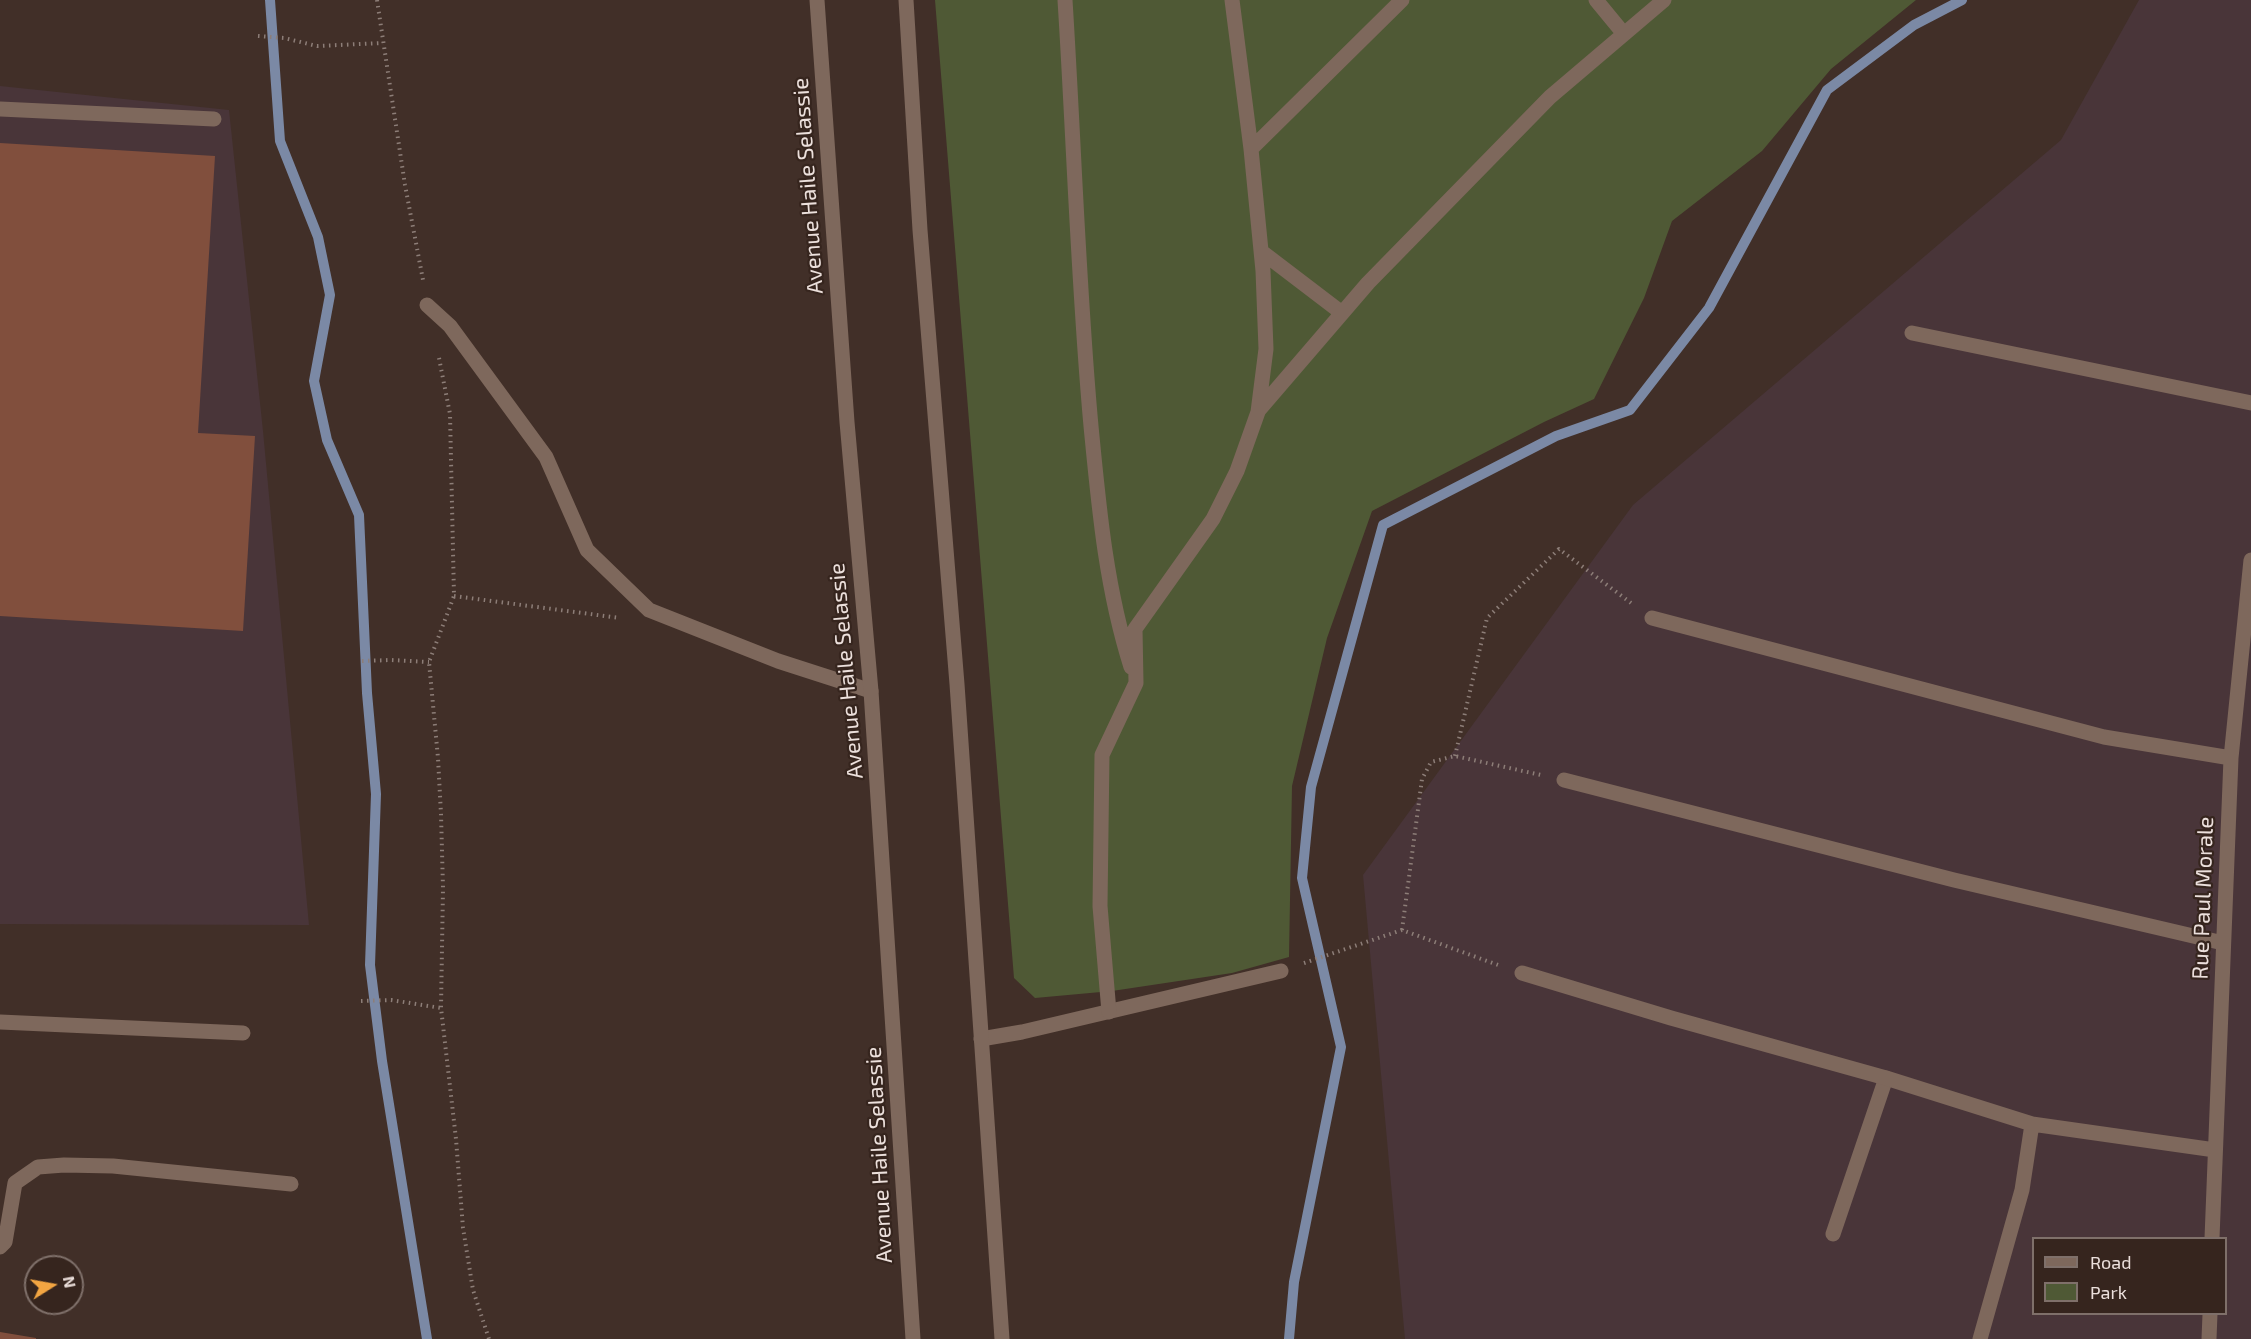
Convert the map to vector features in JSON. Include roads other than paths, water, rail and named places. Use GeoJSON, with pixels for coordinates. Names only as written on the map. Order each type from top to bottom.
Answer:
{"type":"FeatureCollection","features":[{"type":"Feature","properties":{"kind":"street","name":"Avenue Haile Selassie"},"geometry":{"type":"LineString","coordinates":[[817,0],[847,422],[871,691],[913,1339]]}},
{"type":"Feature","properties":{"kind":"street"},"geometry":{"type":"LineString","coordinates":[[906,0],[920,230],[957,684],[1002,1339]]}},
{"type":"Feature","properties":{"kind":"street"},"geometry":{"type":"LineString","coordinates":[[1065,0],[1084,352],[1102,543],[1118,627],[1136,683]]}},
{"type":"Feature","properties":{"kind":"street"},"geometry":{"type":"LineString","coordinates":[[1109,1012],[1100,906],[1102,755],[1136,683],[1135,629],[1213,519],[1237,471],[1258,412],[1266,349],[1262,252],[1232,0]]}},
{"type":"Feature","properties":{"kind":"street"},"geometry":{"type":"LineString","coordinates":[[1251,149],[1402,0]]}},
{"type":"Feature","properties":{"kind":"street"},"geometry":{"type":"LineString","coordinates":[[1596,0],[1624,34]]}},
{"type":"Feature","properties":{"kind":"street"},"geometry":{"type":"LineString","coordinates":[[1258,412],[1368,283],[1550,98],[1664,0]]}},
{"type":"Feature","properties":{"kind":"street"},"geometry":{"type":"LineString","coordinates":[[0,109],[214,119]]}},
{"type":"Feature","properties":{"kind":"street"},"geometry":{"type":"LineString","coordinates":[[1262,252],[1342,313]]}},
{"type":"Feature","properties":{"kind":"street"},"geometry":{"type":"LineString","coordinates":[[427,305],[450,326],[546,457],[587,550],[649,610],[778,661],[871,691]]}},
{"type":"Feature","properties":{"kind":"street"},"geometry":{"type":"LineString","coordinates":[[1912,333],[2251,403]]}},
{"type":"Feature","properties":{"kind":"street","name":"Rue Paul Morale"},"geometry":{"type":"LineString","coordinates":[[2212,1237],[2231,758],[2251,560]]}},
{"type":"Feature","properties":{"kind":"street"},"geometry":{"type":"LineString","coordinates":[[1652,618],[2104,737],[2231,758]]}},
{"type":"Feature","properties":{"kind":"street"},"geometry":{"type":"LineString","coordinates":[[1564,780],[1954,880],[2223,943]]}},
{"type":"Feature","properties":{"kind":"street"},"geometry":{"type":"LineString","coordinates":[[981,1039],[1022,1032],[1281,971]]}},
{"type":"Feature","properties":{"kind":"street"},"geometry":{"type":"LineString","coordinates":[[1522,973],[1671,1018],[1886,1078],[2032,1124],[2215,1150]]}},
{"type":"Feature","properties":{"kind":"street"},"geometry":{"type":"LineString","coordinates":[[0,1022],[243,1033]]}},
{"type":"Feature","properties":{"kind":"street"},"geometry":{"type":"LineString","coordinates":[[1833,1234],[1886,1078]]}},
{"type":"Feature","properties":{"kind":"street"},"geometry":{"type":"LineString","coordinates":[[1980,1339],[2022,1190],[2032,1124]]}},
{"type":"Feature","properties":{"kind":"street"},"geometry":{"type":"LineString","coordinates":[[0,1247],[5,1242],[15,1183],[38,1167],[113,1166],[291,1184]]}},
{"type":"Feature","properties":{"kind":"street"},"geometry":{"type":"LineString","coordinates":[[2209,1339],[2210,1315]]}},
{"type":"Feature","properties":{"kind":"waterway"},"geometry":{"type":"LineString","coordinates":[[270,0],[280,141],[318,237],[330,295],[314,381],[327,440],[359,515],[367,693],[376,794],[370,965],[382,1061],[427,1339]]}},
{"type":"Feature","properties":{"kind":"waterway"},"geometry":{"type":"LineString","coordinates":[[1289,1339],[1294,1282],[1341,1047],[1302,878],[1311,787],[1383,525],[1556,436],[1630,410],[1709,308],[1827,90],[1914,25],[1962,0]]}}]}
